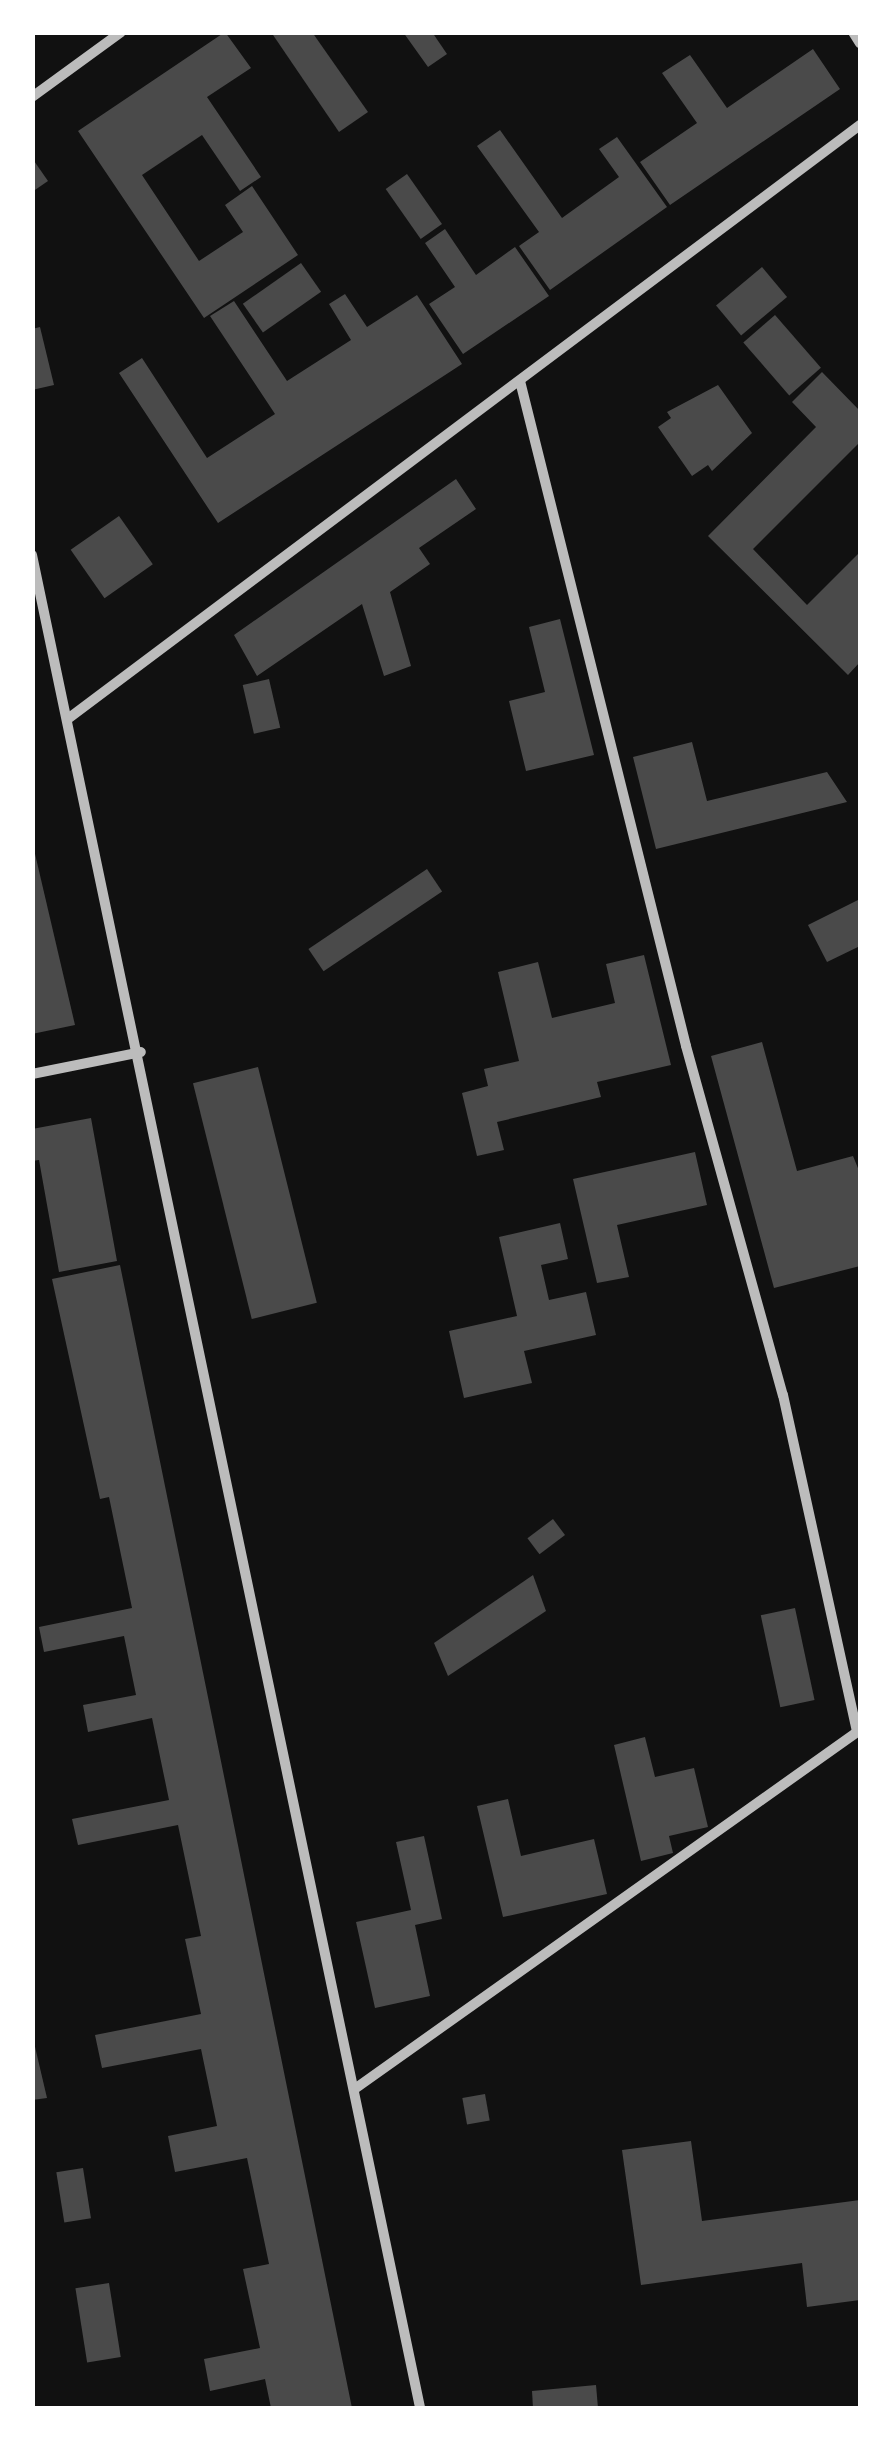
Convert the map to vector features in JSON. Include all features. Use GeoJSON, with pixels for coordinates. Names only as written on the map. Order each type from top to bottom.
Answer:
{"type":"FeatureCollection","features":[{"type":"Feature","properties":{"kind":"street"},"geometry":{"type":"LineString","coordinates":[[32,97],[121,32]]}},
{"type":"Feature","properties":{"kind":"street"},"geometry":{"type":"LineString","coordinates":[[854,32],[860,43]]}},
{"type":"Feature","properties":{"kind":"street"},"geometry":{"type":"LineString","coordinates":[[69,718],[860,125]]}},
{"type":"Feature","properties":{"kind":"street"},"geometry":{"type":"LineString","coordinates":[[356,2088],[859,1731],[782,1396],[686,1046],[520,381]]}},
{"type":"Feature","properties":{"kind":"street"},"geometry":{"type":"LineString","coordinates":[[32,555],[141,1052],[420,2408]]}},
{"type":"Feature","properties":{"kind":"street"},"geometry":{"type":"LineString","coordinates":[[32,1074],[141,1052]]}},
{"type":"Feature","properties":{"kind":"building"},"geometry":{"type":"Polygon","coordinates":[[[225,32],[251,68],[207,97],[261,177],[240,191],[202,135],[142,175],[199,261],[243,232],[225,205],[252,186],[298,255],[204,318],[78,131],[225,32]]]}},
{"type":"Feature","properties":{"kind":"building"},"geometry":{"type":"Polygon","coordinates":[[[271,32],[312,32],[368,112],[339,132],[271,32]]]}},
{"type":"Feature","properties":{"kind":"building"},"geometry":{"type":"Polygon","coordinates":[[[403,32],[432,32],[447,54],[428,67],[403,32]]]}},
{"type":"Feature","properties":{"kind":"building"},"geometry":{"type":"Polygon","coordinates":[[[813,49],[840,89],[670,205],[640,162],[697,123],[662,73],[690,55],[727,108],[813,49]]]}},
{"type":"Feature","properties":{"kind":"building"},"geometry":{"type":"Polygon","coordinates":[[[500,130],[562,218],[619,177],[599,149],[617,137],[667,207],[550,290],[519,246],[539,232],[477,146],[500,130]]]}},
{"type":"Feature","properties":{"kind":"building"},"geometry":{"type":"Polygon","coordinates":[[[32,158],[48,181],[32,192],[32,158]]]}},
{"type":"Feature","properties":{"kind":"building"},"geometry":{"type":"Polygon","coordinates":[[[407,174],[442,224],[421,239],[386,189],[407,174]]]}},
{"type":"Feature","properties":{"kind":"building"},"geometry":{"type":"Polygon","coordinates":[[[445,229],[476,275],[515,247],[549,296],[463,354],[429,304],[455,287],[425,243],[445,229]]]}},
{"type":"Feature","properties":{"kind":"building"},"geometry":{"type":"Polygon","coordinates":[[[301,263],[321,292],[263,332],[243,304],[301,263]]]}},
{"type":"Feature","properties":{"kind":"building"},"geometry":{"type":"Polygon","coordinates":[[[762,267],[787,297],[741,335],[716,306],[762,267]]]}},
{"type":"Feature","properties":{"kind":"building"},"geometry":{"type":"Polygon","coordinates":[[[345,294],[367,327],[417,295],[462,364],[218,523],[119,373],[142,358],[207,458],[275,414],[210,316],[234,301],[287,381],[351,340],[329,304],[345,294]]]}},
{"type":"Feature","properties":{"kind":"building"},"geometry":{"type":"Polygon","coordinates":[[[775,315],[821,368],[789,395],[743,343],[775,315]]]}},
{"type":"Feature","properties":{"kind":"building"},"geometry":{"type":"Polygon","coordinates":[[[40,327],[54,385],[32,390],[32,329],[40,327]]]}},
{"type":"Feature","properties":{"kind":"building"},"geometry":{"type":"Polygon","coordinates":[[[822,372],[860,411],[860,442],[753,549],[807,605],[860,552],[860,662],[848,675],[708,536],[816,427],[792,402],[822,372]]]}},
{"type":"Feature","properties":{"kind":"building"},"geometry":{"type":"Polygon","coordinates":[[[718,385],[752,433],[712,471],[708,465],[692,476],[658,427],[671,418],[667,412],[718,385]]]}},
{"type":"Feature","properties":{"kind":"building"},"geometry":{"type":"Polygon","coordinates":[[[456,479],[476,509],[419,548],[430,564],[390,592],[411,666],[384,676],[362,604],[257,676],[234,635],[456,479]]]}},
{"type":"Feature","properties":{"kind":"building"},"geometry":{"type":"Polygon","coordinates":[[[119,516],[153,564],[105,598],[71,550],[119,516]]]}},
{"type":"Feature","properties":{"kind":"building"},"geometry":{"type":"Polygon","coordinates":[[[560,619],[594,755],[526,771],[509,701],[545,692],[529,627],[560,619]]]}},
{"type":"Feature","properties":{"kind":"building"},"geometry":{"type":"Polygon","coordinates":[[[269,679],[280,728],[254,734],[243,685],[269,679]]]}},
{"type":"Feature","properties":{"kind":"building"},"geometry":{"type":"Polygon","coordinates":[[[692,742],[707,801],[827,772],[847,802],[656,849],[633,757],[692,742]]]}},
{"type":"Feature","properties":{"kind":"building"},"geometry":{"type":"Polygon","coordinates":[[[32,841],[75,1025],[32,1034],[32,841]]]}},
{"type":"Feature","properties":{"kind":"building"},"geometry":{"type":"Polygon","coordinates":[[[427,869],[442,891],[324,971],[308,949],[427,869]]]}},
{"type":"Feature","properties":{"kind":"building"},"geometry":{"type":"Polygon","coordinates":[[[860,899],[860,946],[827,962],[808,925],[860,899]]]}},
{"type":"Feature","properties":{"kind":"building"},"geometry":{"type":"Polygon","coordinates":[[[644,955],[671,1065],[597,1082],[601,1097],[497,1122],[504,1150],[477,1156],[462,1093],[488,1086],[484,1069],[519,1061],[498,972],[538,962],[552,1018],[615,1003],[606,964],[644,955]]]}},
{"type":"Feature","properties":{"kind":"building"},"geometry":{"type":"Polygon","coordinates":[[[762,1042],[797,1171],[853,1156],[860,1173],[860,1266],[774,1288],[711,1056],[762,1042]]]}},
{"type":"Feature","properties":{"kind":"building"},"geometry":{"type":"Polygon","coordinates":[[[258,1067],[317,1303],[252,1319],[193,1083],[258,1067]]]}},
{"type":"Feature","properties":{"kind":"building"},"geometry":{"type":"Polygon","coordinates":[[[91,1118],[117,1261],[59,1272],[39,1160],[32,1161],[32,1129],[91,1118]]]}},
{"type":"Feature","properties":{"kind":"building"},"geometry":{"type":"Polygon","coordinates":[[[695,1152],[707,1205],[617,1225],[629,1277],[597,1283],[573,1179],[695,1152]]]}},
{"type":"Feature","properties":{"kind":"building"},"geometry":{"type":"Polygon","coordinates":[[[560,1223],[568,1259],[541,1265],[549,1300],[586,1292],[596,1335],[524,1351],[532,1383],[464,1398],[449,1331],[517,1316],[499,1237],[560,1223]]]}},
{"type":"Feature","properties":{"kind":"building"},"geometry":{"type":"Polygon","coordinates":[[[120,1265],[352,2408],[271,2408],[265,2379],[210,2391],[204,2359],[260,2348],[243,2269],[269,2264],[247,2158],[175,2172],[168,2136],[217,2126],[201,2049],[102,2068],[95,2035],[201,2014],[185,1939],[201,1936],[178,1825],[78,1845],[72,1819],[169,1800],[152,1718],[88,1732],[83,1705],[136,1695],[124,1636],[44,1652],[39,1627],[132,1608],[109,1497],[100,1499],[52,1279],[120,1265]]]}},
{"type":"Feature","properties":{"kind":"building"},"geometry":{"type":"Polygon","coordinates":[[[553,1519],[565,1535],[539,1554],[527,1538],[553,1519]]]}},
{"type":"Feature","properties":{"kind":"building"},"geometry":{"type":"Polygon","coordinates":[[[533,1575],[546,1611],[448,1676],[434,1643],[533,1575]]]}},
{"type":"Feature","properties":{"kind":"building"},"geometry":{"type":"Polygon","coordinates":[[[795,1608],[815,1700],[780,1707],[761,1615],[795,1608]]]}},
{"type":"Feature","properties":{"kind":"building"},"geometry":{"type":"Polygon","coordinates":[[[645,1737],[655,1777],[694,1768],[708,1827],[669,1836],[673,1853],[641,1861],[614,1745],[645,1737]]]}},
{"type":"Feature","properties":{"kind":"building"},"geometry":{"type":"Polygon","coordinates":[[[508,1799],[521,1856],[594,1839],[607,1894],[503,1917],[477,1806],[508,1799]]]}},
{"type":"Feature","properties":{"kind":"building"},"geometry":{"type":"Polygon","coordinates":[[[424,1836],[442,1919],[415,1925],[430,1996],[375,2008],[356,1922],[411,1910],[396,1842],[424,1836]]]}},
{"type":"Feature","properties":{"kind":"building"},"geometry":{"type":"Polygon","coordinates":[[[32,2034],[47,2098],[32,2100],[32,2034]]]}},
{"type":"Feature","properties":{"kind":"building"},"geometry":{"type":"Polygon","coordinates":[[[485,2094],[490,2121],[467,2125],[462,2098],[485,2094]]]}},
{"type":"Feature","properties":{"kind":"building"},"geometry":{"type":"Polygon","coordinates":[[[691,2141],[702,2221],[860,2200],[860,2300],[807,2307],[802,2263],[641,2285],[622,2150],[691,2141]]]}},
{"type":"Feature","properties":{"kind":"building"},"geometry":{"type":"Polygon","coordinates":[[[83,2168],[91,2218],[64,2223],[56,2172],[83,2168]]]}},
{"type":"Feature","properties":{"kind":"building"},"geometry":{"type":"Polygon","coordinates":[[[109,2283],[121,2357],[87,2362],[75,2288],[109,2283]]]}},
{"type":"Feature","properties":{"kind":"building"},"geometry":{"type":"Polygon","coordinates":[[[596,2385],[598,2408],[533,2408],[532,2391],[596,2385]]]}}]}
